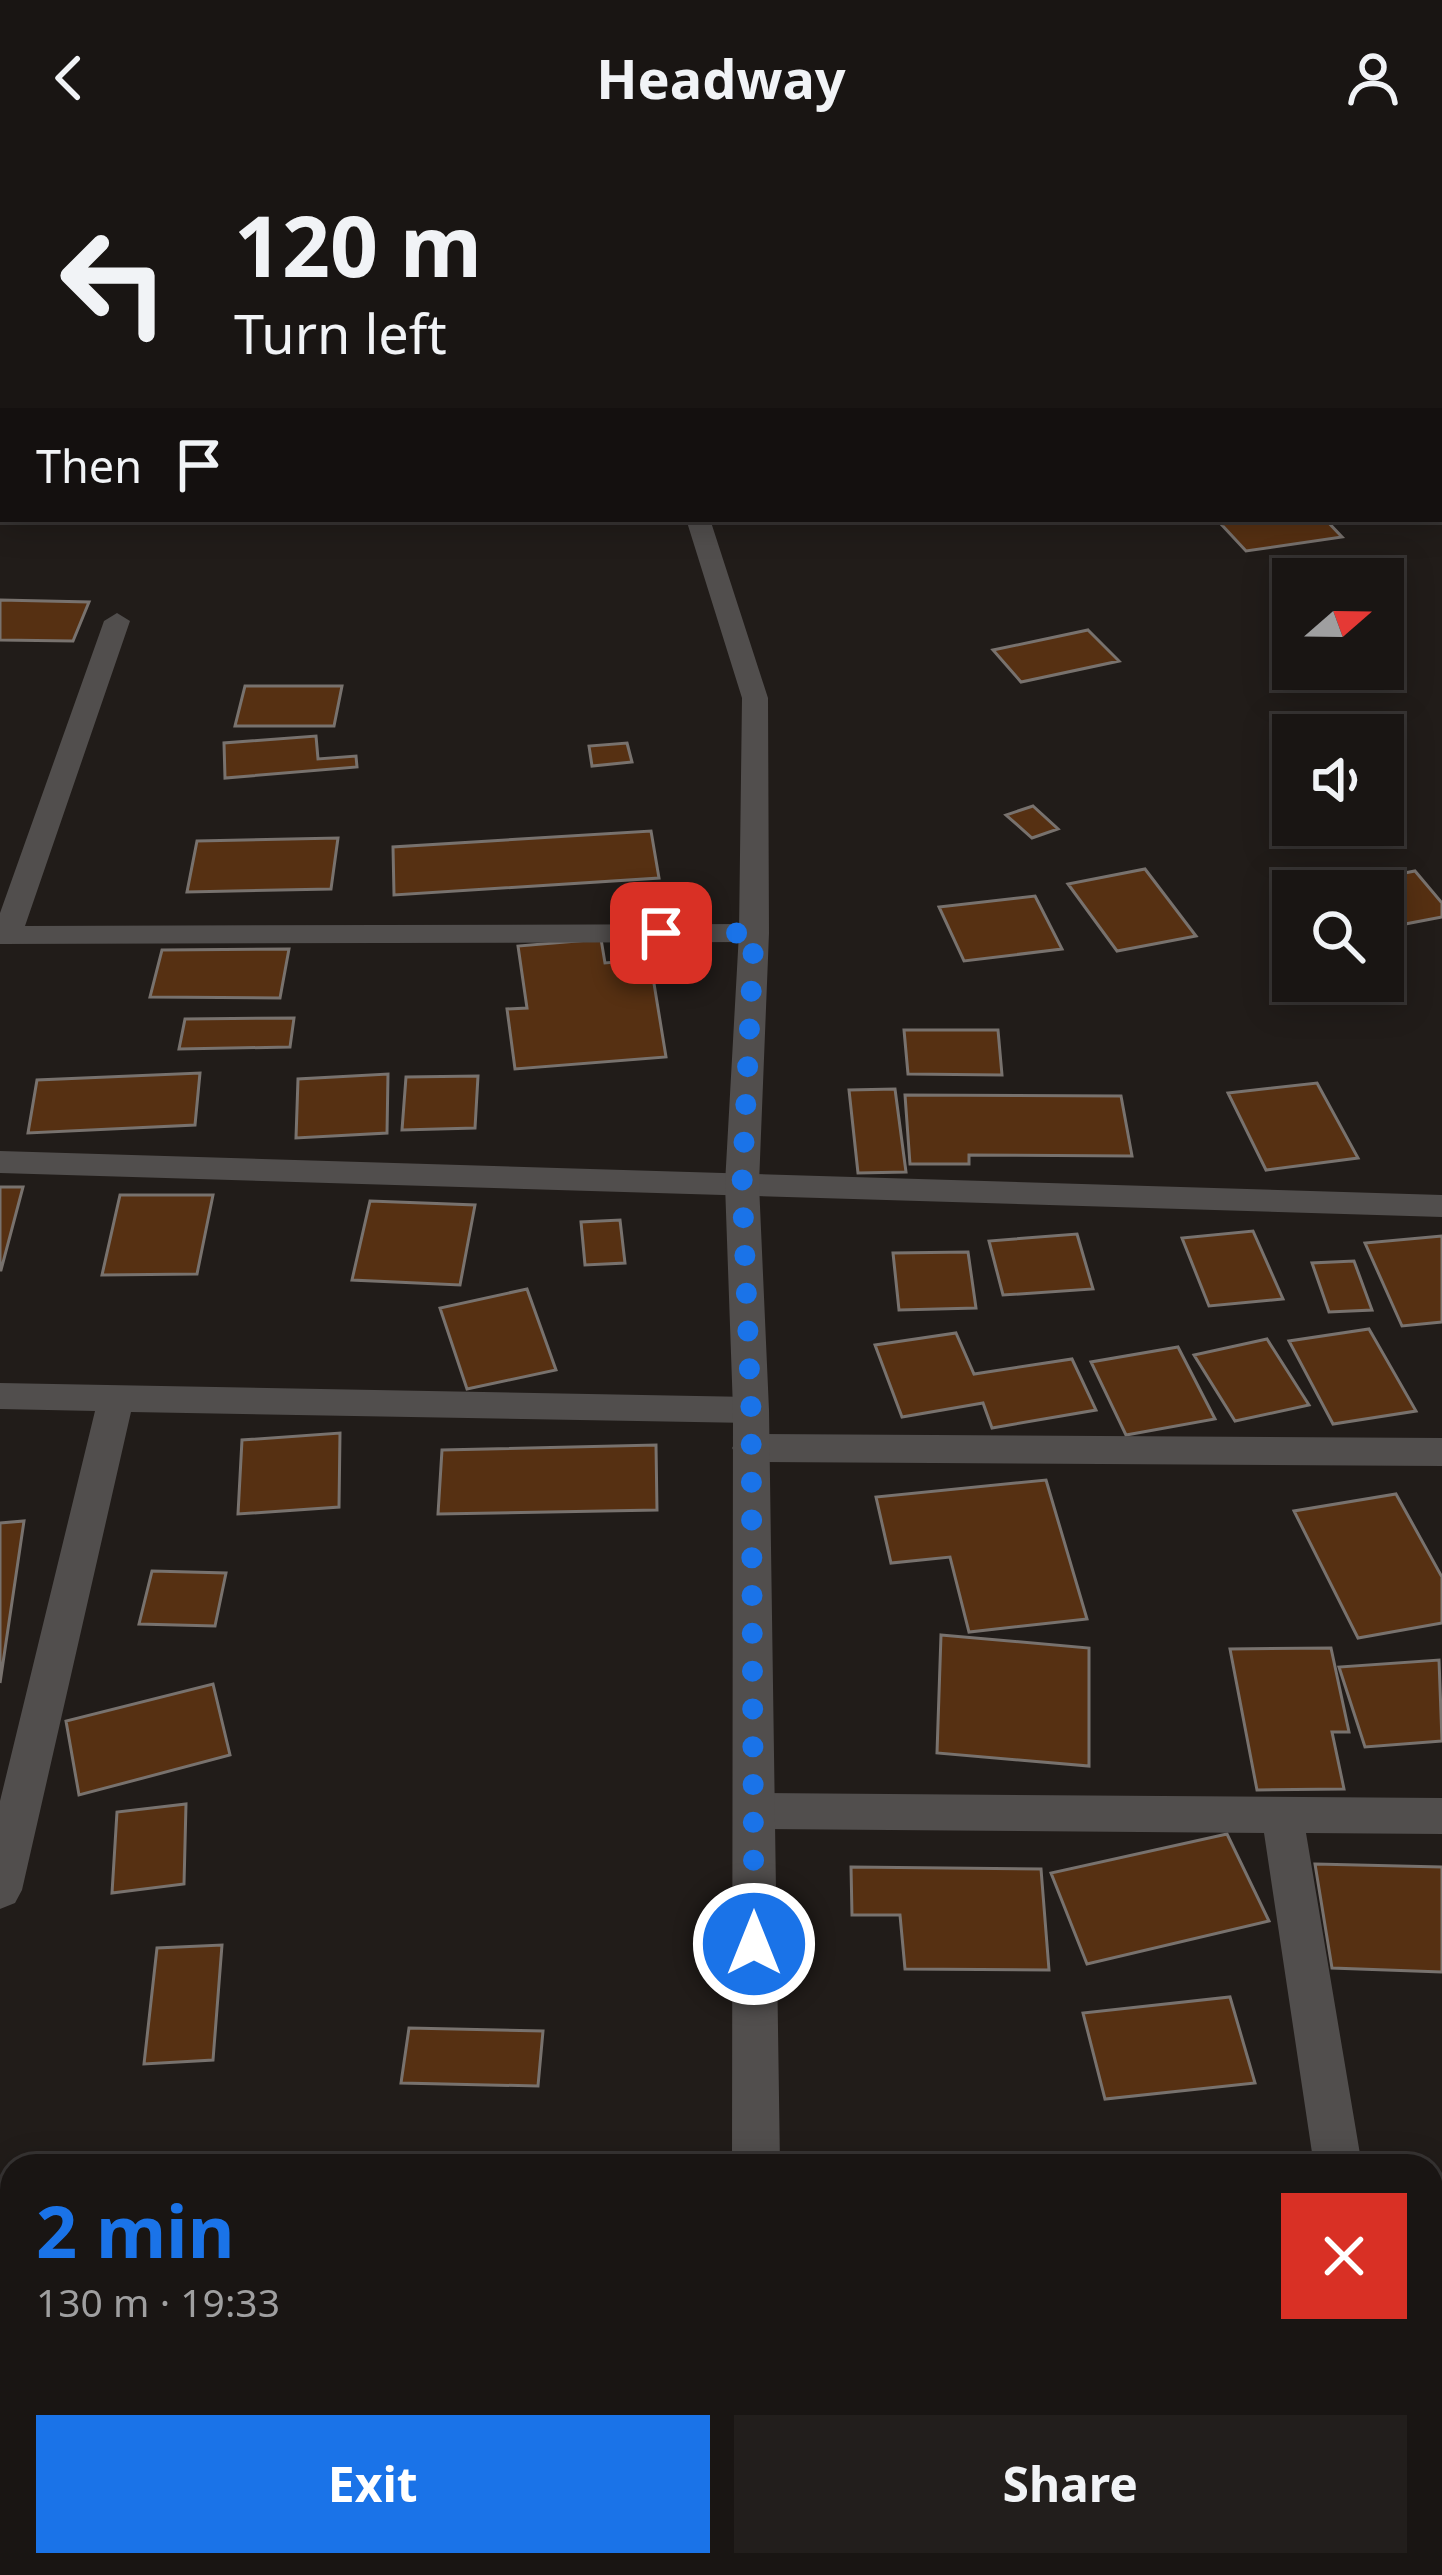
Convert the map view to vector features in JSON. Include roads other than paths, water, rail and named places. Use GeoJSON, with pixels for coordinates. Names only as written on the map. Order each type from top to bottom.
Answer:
{"type":"FeatureCollection","features":[{"type":"Feature","properties":{"kind":"street"},"geometry":{"type":"LineString","coordinates":[[699,522],[754,698],[754,933],[742,1184],[751,1409],[756,2154]]}},
{"type":"Feature","properties":{"kind":"street"},"geometry":{"type":"LineString","coordinates":[[117,621],[3,935],[754,933]]}},
{"type":"Feature","properties":{"kind":"street"},"geometry":{"type":"LineString","coordinates":[[0,1162],[1442,1205]]}},
{"type":"Feature","properties":{"kind":"street"},"geometry":{"type":"LineString","coordinates":[[0,1396],[751,1409]]}},
{"type":"Feature","properties":{"kind":"street"},"geometry":{"type":"LineString","coordinates":[[0,1890],[116,1398]]}},
{"type":"Feature","properties":{"kind":"street"},"geometry":{"type":"LineString","coordinates":[[751,1448],[1442,1452]]}},
{"type":"Feature","properties":{"kind":"street"},"geometry":{"type":"LineString","coordinates":[[754,1811],[1442,1816]]}},
{"type":"Feature","properties":{"kind":"street"},"geometry":{"type":"LineString","coordinates":[[1282,1815],[1336,2154]]}}]}
